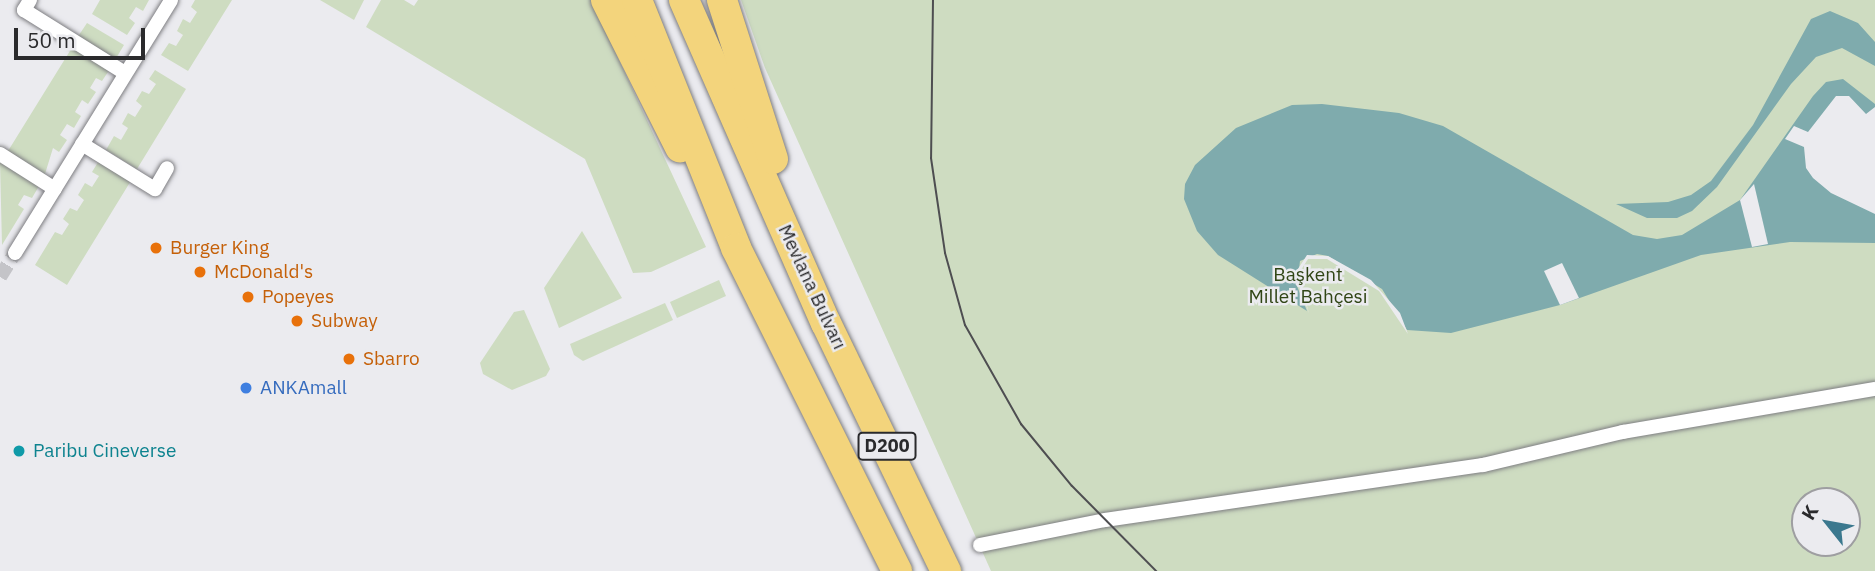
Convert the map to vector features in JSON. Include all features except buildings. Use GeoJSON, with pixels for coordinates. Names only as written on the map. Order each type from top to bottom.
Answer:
{"type":"FeatureCollection","features":[{"type":"Feature","properties":{"kind":"highway"},"geometry":{"type":"LineString","coordinates":[[606,0],[736,248]]}},
{"type":"Feature","properties":{"kind":"highway","name":"D200"},"geometry":{"type":"LineString","coordinates":[[637,0],[679,97],[736,248],[897,571]]}},
{"type":"Feature","properties":{"kind":"highway","name":"Mevlana Bulvarı"},"geometry":{"type":"LineString","coordinates":[[684,0],[826,323],[946,571]]}},
{"type":"Feature","properties":{"kind":"highway"},"geometry":{"type":"LineString","coordinates":[[724,3],[826,323]]}},
{"type":"Feature","properties":{"kind":"street"},"geometry":{"type":"LineString","coordinates":[[30,0],[24,10],[125,73]]}},
{"type":"Feature","properties":{"kind":"street"},"geometry":{"type":"LineString","coordinates":[[15,253],[171,0]]}},
{"type":"Feature","properties":{"kind":"street"},"geometry":{"type":"LineString","coordinates":[[82,144],[155,189],[167,168]]}},
{"type":"Feature","properties":{"kind":"street"},"geometry":{"type":"LineString","coordinates":[[0,154],[55,188]]}},
{"type":"Feature","properties":{"kind":"street"},"geometry":{"type":"LineString","coordinates":[[980,545],[1105,520],[1483,465],[1623,432],[1875,389]]}},
{"type":"Feature","properties":{"kind":"green space"},"geometry":{"type":"Polygon","coordinates":[[[100,0],[149,0],[143,11],[136,7],[129,18],[135,23],[127,35],[92,14],[100,0]]]}},
{"type":"Feature","properties":{"kind":"green space"},"geometry":{"type":"Polygon","coordinates":[[[195,0],[232,0],[188,71],[161,55],[169,43],[176,46],[183,35],[177,31],[183,19],[190,23],[197,12],[191,7],[195,0]]]}},
{"type":"Feature","properties":{"kind":"green space"},"geometry":{"type":"Polygon","coordinates":[[[320,0],[364,0],[354,20],[320,0]]]}},
{"type":"Feature","properties":{"kind":"green space"},"geometry":{"type":"Polygon","coordinates":[[[381,0],[404,0],[414,6],[418,0],[591,0],[706,247],[651,272],[633,273],[585,159],[366,27],[381,0]]]}},
{"type":"Feature","properties":{"kind":"green space","name":"Başkent Millet Bahçesi"},"geometry":{"type":"Polygon","coordinates":[[[741,0],[1875,0],[1875,571],[991,571],[765,68],[741,0]]]}},
{"type":"Feature","properties":{"kind":"green space"},"geometry":{"type":"Polygon","coordinates":[[[87,23],[124,45],[115,60],[77,38],[87,23]]]}},
{"type":"Feature","properties":{"kind":"green space"},"geometry":{"type":"Polygon","coordinates":[[[73,46],[110,69],[102,81],[96,78],[90,88],[96,92],[88,104],[82,100],[75,112],[81,116],[74,128],[67,124],[60,135],[67,140],[59,152],[53,148],[45,174],[8,151],[73,46]]]}},
{"type":"Feature","properties":{"kind":"green space"},"geometry":{"type":"Polygon","coordinates":[[[155,70],[186,89],[137,169],[106,150],[114,136],[121,140],[128,128],[122,124],[128,113],[135,117],[142,106],[136,101],[142,91],[149,94],[156,84],[149,79],[155,70]]]}},
{"type":"Feature","properties":{"kind":"green space"},"geometry":{"type":"Polygon","coordinates":[[[100,159],[132,179],[67,285],[35,265],[55,232],[62,235],[69,224],[63,219],[70,208],[77,211],[84,200],[78,195],[85,183],[92,187],[99,176],[92,172],[100,159]]]}},
{"type":"Feature","properties":{"kind":"green space"},"geometry":{"type":"Polygon","coordinates":[[[0,162],[39,186],[32,198],[24,195],[18,205],[24,209],[2,245],[0,162]]]}},
{"type":"Feature","properties":{"kind":"green space"},"geometry":{"type":"Polygon","coordinates":[[[582,231],[622,298],[559,328],[544,288],[582,231]]]}},
{"type":"Feature","properties":{"kind":"green space"},"geometry":{"type":"Polygon","coordinates":[[[719,280],[726,296],[677,318],[670,302],[719,280]]]}},
{"type":"Feature","properties":{"kind":"green space"},"geometry":{"type":"Polygon","coordinates":[[[665,303],[673,320],[583,361],[574,355],[570,344],[665,303]]]}},
{"type":"Feature","properties":{"kind":"green space"},"geometry":{"type":"Polygon","coordinates":[[[524,310],[550,369],[546,376],[512,390],[483,374],[480,363],[514,312],[524,310]]]}},
{"type":"Feature","properties":{"kind":"water"},"geometry":{"type":"Polygon","coordinates":[[[1830,11],[1858,23],[1875,42],[1875,66],[1842,48],[1816,57],[1791,84],[1717,187],[1692,211],[1677,218],[1647,218],[1616,204],[1668,202],[1691,195],[1711,181],[1753,125],[1811,19],[1830,11]]]}},
{"type":"Feature","properties":{"kind":"water"},"geometry":{"type":"Polygon","coordinates":[[[1843,79],[1875,104],[1875,243],[1790,242],[1701,255],[1560,305],[1451,333],[1407,330],[1382,289],[1328,256],[1317,254],[1300,261],[1297,286],[1307,311],[1218,255],[1197,231],[1184,199],[1185,184],[1195,165],[1236,128],[1292,105],[1322,104],[1399,113],[1443,126],[1633,235],[1657,239],[1682,235],[1740,200],[1813,96],[1826,82],[1843,79]]]}},
{"type":"Feature","properties":{"kind":"pier"},"geometry":{"type":"Polygon","coordinates":[[[1836,96],[1849,96],[1866,114],[1875,107],[1875,214],[1831,193],[1813,178],[1806,168],[1804,147],[1785,139],[1794,126],[1808,132],[1836,96]]]}},
{"type":"Feature","properties":{"kind":"pier"},"geometry":{"type":"Polygon","coordinates":[[[1754,184],[1768,244],[1752,247],[1740,200],[1754,184]]]}},
{"type":"Feature","properties":{"kind":"pier"},"geometry":{"type":"Polygon","coordinates":[[[1307,255],[1328,256],[1371,280],[1400,313],[1408,334],[1379,291],[1327,259],[1308,259],[1299,273],[1309,314],[1296,272],[1307,255]]]}},
{"type":"Feature","properties":{"kind":"pier"},"geometry":{"type":"Polygon","coordinates":[[[1562,263],[1579,298],[1560,305],[1544,271],[1562,263]]]}},
{"type":"Feature","properties":{"kind":"tunnel"},"geometry":{"type":"LineString","coordinates":[[0,277],[15,253]]}},
{"type":"Feature","properties":{"kind":"tram line"},"geometry":{"type":"LineString","coordinates":[[933,0],[931,158],[945,253],[965,325],[1021,424],[1072,486],[1156,571]]}},
{"type":"Feature","properties":{"kind":"place","name":"Burger King"},"geometry":{"type":"Point","coordinates":[156,248]}},
{"type":"Feature","properties":{"kind":"place","name":"McDonald's"},"geometry":{"type":"Point","coordinates":[200,272]}},
{"type":"Feature","properties":{"kind":"place","name":"Popeyes"},"geometry":{"type":"Point","coordinates":[248,297]}},
{"type":"Feature","properties":{"kind":"place","name":"Subway"},"geometry":{"type":"Point","coordinates":[297,321]}},
{"type":"Feature","properties":{"kind":"place","name":"Sbarro"},"geometry":{"type":"Point","coordinates":[349,359]}},
{"type":"Feature","properties":{"kind":"place","name":"ANKAmall"},"geometry":{"type":"Point","coordinates":[246,388]}},
{"type":"Feature","properties":{"kind":"place","name":"Paribu Cineverse"},"geometry":{"type":"Point","coordinates":[19,451]}}]}
